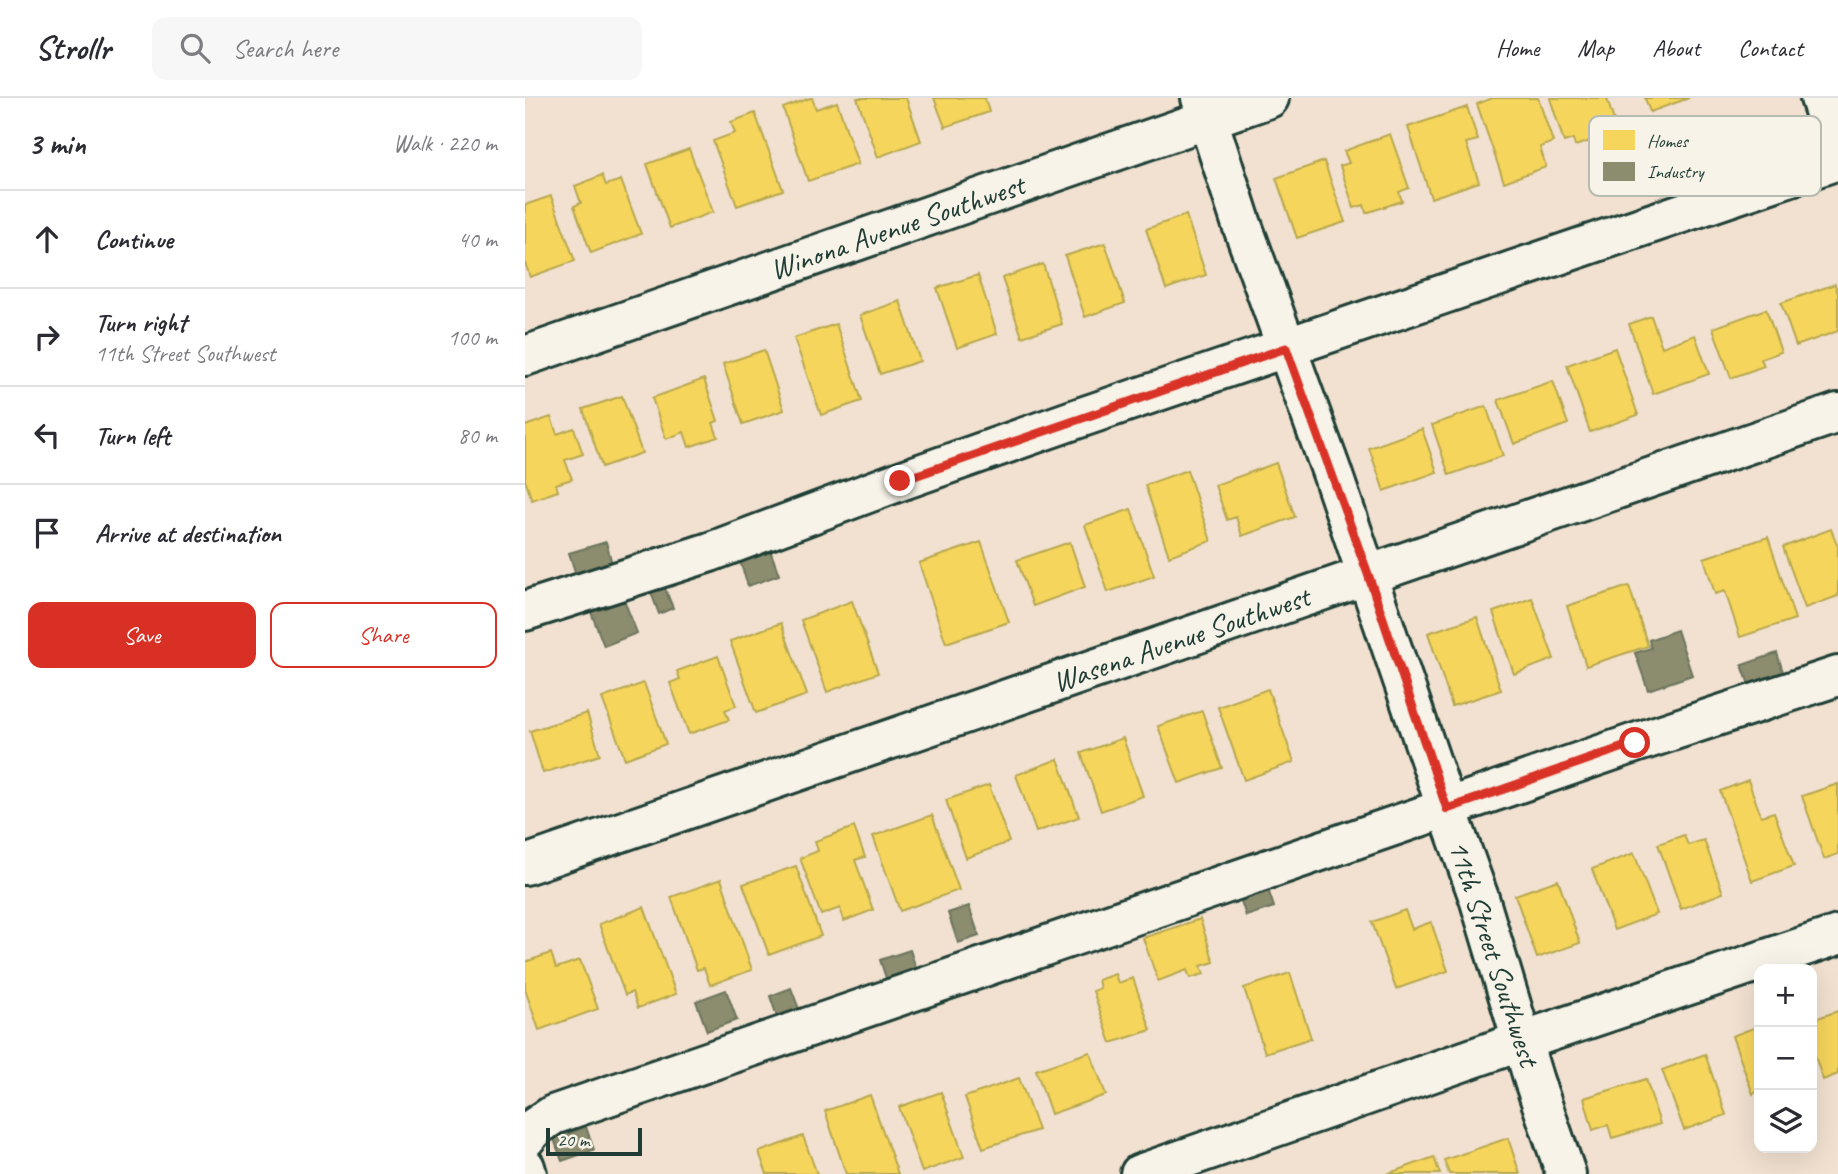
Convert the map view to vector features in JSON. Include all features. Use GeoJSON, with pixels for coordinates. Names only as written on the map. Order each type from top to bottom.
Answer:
{"type":"FeatureCollection","features":[{"type":"Feature","properties":{"kind":"street","name":"Winona Avenue Southwest"},"geometry":{"type":"LineString","coordinates":[[525,356],[1016,186],[1205,108],[1269,98]]}},
{"type":"Feature","properties":{"kind":"street"},"geometry":{"type":"LineString","coordinates":[[1820,98],[1838,154]]}},
{"type":"Feature","properties":{"kind":"street","name":"11th Street Southwest"},"geometry":{"type":"LineString","coordinates":[[1205,108],[1241,222],[1368,574],[1479,898],[1566,1174]]}},
{"type":"Feature","properties":{"kind":"street"},"geometry":{"type":"LineString","coordinates":[[1821,166],[1838,160]]}},
{"type":"Feature","properties":{"kind":"street"},"geometry":{"type":"LineString","coordinates":[[525,611],[710,552],[900,481],[1732,196]]}},
{"type":"Feature","properties":{"kind":"street","name":"Wasena Avenue Southwest"},"geometry":{"type":"LineString","coordinates":[[525,865],[1838,413]]}},
{"type":"Feature","properties":{"kind":"street"},"geometry":{"type":"LineString","coordinates":[[525,1139],[535,1127],[553,1115],[1635,743],[1838,676]]}},
{"type":"Feature","properties":{"kind":"street"},"geometry":{"type":"LineString","coordinates":[[1140,1174],[1838,935]]}},
{"type":"Feature","properties":{"kind":"street"},"geometry":{"type":"LineString","coordinates":[[525,1167],[527,1174]]}},
{"type":"Feature","properties":{"kind":"building: Homes"},"geometry":{"type":"Polygon","coordinates":[[[810,98],[816,109],[837,102],[858,164],[808,181],[783,108],[810,98]]]}},
{"type":"Feature","properties":{"kind":"building: Homes"},"geometry":{"type":"Polygon","coordinates":[[[857,98],[906,98],[921,141],[878,157],[857,98]]]}},
{"type":"Feature","properties":{"kind":"building: Homes"},"geometry":{"type":"Polygon","coordinates":[[[934,98],[985,98],[989,112],[945,127],[934,98]]]}},
{"type":"Feature","properties":{"kind":"building: Homes"},"geometry":{"type":"Polygon","coordinates":[[[1493,98],[1538,98],[1553,142],[1540,147],[1546,167],[1504,182],[1477,104],[1493,98]]]}},
{"type":"Feature","properties":{"kind":"building: Homes"},"geometry":{"type":"Polygon","coordinates":[[[1550,98],[1611,98],[1607,99],[1612,116],[1589,116],[1589,141],[1575,146],[1573,139],[1564,142],[1550,98]]]}},
{"type":"Feature","properties":{"kind":"building: Homes"},"geometry":{"type":"Polygon","coordinates":[[[1645,98],[1689,98],[1650,112],[1645,98]]]}},
{"type":"Feature","properties":{"kind":"building: Homes"},"geometry":{"type":"Polygon","coordinates":[[[1467,107],[1478,140],[1466,143],[1479,182],[1431,198],[1408,127],[1467,107]]]}},
{"type":"Feature","properties":{"kind":"building: Homes"},"geometry":{"type":"Polygon","coordinates":[[[755,113],[783,190],[737,206],[713,141],[735,133],[731,122],[755,113]]]}},
{"type":"Feature","properties":{"kind":"building: Homes"},"geometry":{"type":"Polygon","coordinates":[[[1390,134],[1409,188],[1399,192],[1402,201],[1366,213],[1364,205],[1354,208],[1340,166],[1349,163],[1344,151],[1390,134]]]}},
{"type":"Feature","properties":{"kind":"building: Homes"},"geometry":{"type":"Polygon","coordinates":[[[689,149],[713,212],[670,228],[647,164],[689,149]]]}},
{"type":"Feature","properties":{"kind":"building: Homes"},"geometry":{"type":"Polygon","coordinates":[[[1324,161],[1345,222],[1297,238],[1276,178],[1324,161]]]}},
{"type":"Feature","properties":{"kind":"building: Homes"},"geometry":{"type":"Polygon","coordinates":[[[602,175],[606,185],[621,180],[641,234],[591,253],[574,206],[581,203],[575,186],[602,175]]]}},
{"type":"Feature","properties":{"kind":"building: Homes"},"geometry":{"type":"Polygon","coordinates":[[[551,196],[575,261],[530,277],[525,263],[525,205],[551,196]]]}},
{"type":"Feature","properties":{"kind":"building: Homes"},"geometry":{"type":"Polygon","coordinates":[[[1186,215],[1206,275],[1166,289],[1146,229],[1186,215]]]}},
{"type":"Feature","properties":{"kind":"building: Homes"},"geometry":{"type":"Polygon","coordinates":[[[1105,243],[1125,303],[1085,317],[1065,256],[1105,243]]]}},
{"type":"Feature","properties":{"kind":"building: Homes"},"geometry":{"type":"Polygon","coordinates":[[[1043,264],[1062,324],[1022,337],[1002,278],[1043,264]]]}},
{"type":"Feature","properties":{"kind":"building: Homes"},"geometry":{"type":"Polygon","coordinates":[[[978,275],[997,334],[957,348],[937,288],[978,275]]]}},
{"type":"Feature","properties":{"kind":"building: Homes"},"geometry":{"type":"Polygon","coordinates":[[[1835,284],[1838,294],[1838,331],[1796,346],[1781,303],[1835,284]]]}},
{"type":"Feature","properties":{"kind":"building: Homes"},"geometry":{"type":"Polygon","coordinates":[[[900,301],[920,361],[880,374],[860,315],[900,301]]]}},
{"type":"Feature","properties":{"kind":"building: Homes"},"geometry":{"type":"Polygon","coordinates":[[[1766,309],[1781,352],[1761,359],[1764,366],[1731,378],[1713,328],[1766,309]]]}},
{"type":"Feature","properties":{"kind":"building: Homes"},"geometry":{"type":"Polygon","coordinates":[[[1651,316],[1662,347],[1695,335],[1709,374],[1653,394],[1629,324],[1651,316]]]}},
{"type":"Feature","properties":{"kind":"building: Homes"},"geometry":{"type":"Polygon","coordinates":[[[836,324],[862,401],[821,415],[794,338],[836,324]]]}},
{"type":"Feature","properties":{"kind":"building: Homes"},"geometry":{"type":"Polygon","coordinates":[[[1615,348],[1638,415],[1590,432],[1567,365],[1615,348]]]}},
{"type":"Feature","properties":{"kind":"building: Homes"},"geometry":{"type":"Polygon","coordinates":[[[764,350],[784,410],[743,424],[723,364],[764,350]]]}},
{"type":"Feature","properties":{"kind":"building: Homes"},"geometry":{"type":"Polygon","coordinates":[[[704,379],[718,421],[713,423],[718,437],[689,447],[684,432],[666,439],[652,398],[704,379]]]}},
{"type":"Feature","properties":{"kind":"building: Homes"},"geometry":{"type":"Polygon","coordinates":[[[1553,381],[1568,424],[1514,444],[1498,400],[1553,381]]]}},
{"type":"Feature","properties":{"kind":"building: Homes"},"geometry":{"type":"Polygon","coordinates":[[[622,396],[642,453],[602,467],[583,409],[622,396]]]}},
{"type":"Feature","properties":{"kind":"building: Homes"},"geometry":{"type":"Polygon","coordinates":[[[1486,406],[1503,456],[1449,475],[1432,425],[1486,406]]]}},
{"type":"Feature","properties":{"kind":"building: Homes"},"geometry":{"type":"Polygon","coordinates":[[[551,417],[557,434],[574,428],[583,454],[565,460],[572,479],[556,484],[558,491],[532,500],[525,480],[525,426],[551,417]]]}},
{"type":"Feature","properties":{"kind":"building: Homes"},"geometry":{"type":"Polygon","coordinates":[[[1422,429],[1437,472],[1384,491],[1369,448],[1422,429]]]}},
{"type":"Feature","properties":{"kind":"building: Homes"},"geometry":{"type":"Polygon","coordinates":[[[1276,463],[1295,517],[1242,536],[1236,517],[1227,520],[1215,485],[1276,463]]]}},
{"type":"Feature","properties":{"kind":"building: Homes"},"geometry":{"type":"Polygon","coordinates":[[[1187,470],[1211,541],[1169,556],[1145,485],[1187,470]]]}},
{"type":"Feature","properties":{"kind":"building: Homes"},"geometry":{"type":"Polygon","coordinates":[[[1131,509],[1154,576],[1108,592],[1085,525],[1131,509]]]}},
{"type":"Feature","properties":{"kind":"building: Homes"},"geometry":{"type":"Polygon","coordinates":[[[1831,529],[1838,547],[1838,596],[1805,608],[1783,547],[1831,529]]]}},
{"type":"Feature","properties":{"kind":"building: Homes"},"geometry":{"type":"Polygon","coordinates":[[[1768,537],[1795,619],[1740,637],[1725,591],[1715,594],[1704,558],[1768,537]]]}},
{"type":"Feature","properties":{"kind":"building: Homes"},"geometry":{"type":"Polygon","coordinates":[[[981,542],[1009,622],[946,643],[919,563],[981,542]]]}},
{"type":"Feature","properties":{"kind":"building: Homes"},"geometry":{"type":"Polygon","coordinates":[[[1070,542],[1085,587],[1033,606],[1017,560],[1070,542]]]}},
{"type":"Feature","properties":{"kind":"building: Homes"},"geometry":{"type":"Polygon","coordinates":[[[1629,586],[1648,646],[1586,666],[1567,606],[1629,586]]]}},
{"type":"Feature","properties":{"kind":"building: Homes"},"geometry":{"type":"Polygon","coordinates":[[[1532,598],[1554,659],[1514,674],[1493,612],[1532,598]]]}},
{"type":"Feature","properties":{"kind":"building: Homes"},"geometry":{"type":"Polygon","coordinates":[[[852,601],[878,673],[827,692],[801,620],[852,601]]]}},
{"type":"Feature","properties":{"kind":"building: Homes"},"geometry":{"type":"Polygon","coordinates":[[[1477,617],[1501,690],[1452,706],[1428,633],[1477,617]]]}},
{"type":"Feature","properties":{"kind":"building: Homes"},"geometry":{"type":"Polygon","coordinates":[[[781,623],[807,695],[756,713],[730,641],[781,623]]]}},
{"type":"Feature","properties":{"kind":"building: Homes"},"geometry":{"type":"Polygon","coordinates":[[[718,656],[736,706],[725,710],[729,720],[689,734],[670,683],[680,679],[677,671],[718,656]]]}},
{"type":"Feature","properties":{"kind":"building: Homes"},"geometry":{"type":"Polygon","coordinates":[[[644,683],[666,744],[625,759],[602,698],[644,683]]]}},
{"type":"Feature","properties":{"kind":"building: Homes"},"geometry":{"type":"Polygon","coordinates":[[[1268,689],[1294,762],[1244,780],[1218,707],[1268,689]]]}},
{"type":"Feature","properties":{"kind":"building: Homes"},"geometry":{"type":"Polygon","coordinates":[[[1202,711],[1222,768],[1179,783],[1158,726],[1202,711]]]}},
{"type":"Feature","properties":{"kind":"building: Homes"},"geometry":{"type":"Polygon","coordinates":[[[587,713],[600,755],[543,773],[530,731],[587,713]]]}},
{"type":"Feature","properties":{"kind":"building: Homes"},"geometry":{"type":"Polygon","coordinates":[[[1123,738],[1143,796],[1101,811],[1081,753],[1123,738]]]}},
{"type":"Feature","properties":{"kind":"building: Homes"},"geometry":{"type":"Polygon","coordinates":[[[1058,759],[1079,817],[1036,832],[1016,775],[1058,759]]]}},
{"type":"Feature","properties":{"kind":"building: Homes"},"geometry":{"type":"Polygon","coordinates":[[[1748,780],[1761,816],[1774,812],[1794,866],[1752,881],[1720,791],[1748,780]]]}},
{"type":"Feature","properties":{"kind":"building: Homes"},"geometry":{"type":"Polygon","coordinates":[[[1838,784],[1838,854],[1824,859],[1802,796],[1838,784]]]}},
{"type":"Feature","properties":{"kind":"building: Homes"},"geometry":{"type":"Polygon","coordinates":[[[989,785],[1009,842],[966,858],[946,800],[989,785]]]}},
{"type":"Feature","properties":{"kind":"building: Homes"},"geometry":{"type":"Polygon","coordinates":[[[932,815],[959,890],[900,911],[873,836],[932,815]]]}},
{"type":"Feature","properties":{"kind":"building: Homes"},"geometry":{"type":"Polygon","coordinates":[[[854,827],[865,857],[855,860],[873,910],[844,921],[840,908],[821,915],[800,858],[818,851],[815,841],[854,827]]]}},
{"type":"Feature","properties":{"kind":"building: Homes"},"geometry":{"type":"Polygon","coordinates":[[[1684,835],[1688,845],[1704,840],[1723,893],[1681,909],[1658,844],[1684,835]]]}},
{"type":"Feature","properties":{"kind":"building: Homes"},"geometry":{"type":"Polygon","coordinates":[[[1634,853],[1657,914],[1614,930],[1592,869],[1634,853]]]}},
{"type":"Feature","properties":{"kind":"building: Homes"},"geometry":{"type":"Polygon","coordinates":[[[796,866],[821,936],[769,955],[743,884],[796,866]]]}},
{"type":"Feature","properties":{"kind":"building: Homes"},"geometry":{"type":"Polygon","coordinates":[[[721,879],[752,970],[710,985],[704,968],[697,970],[671,897],[721,879]]]}},
{"type":"Feature","properties":{"kind":"building: Homes"},"geometry":{"type":"Polygon","coordinates":[[[1558,880],[1580,943],[1537,958],[1515,895],[1558,880]]]}},
{"type":"Feature","properties":{"kind":"building: Homes"},"geometry":{"type":"Polygon","coordinates":[[[644,907],[676,994],[638,1008],[632,992],[625,995],[599,924],[644,907]]]}},
{"type":"Feature","properties":{"kind":"building: Homes"},"geometry":{"type":"Polygon","coordinates":[[[1405,910],[1412,929],[1431,922],[1448,971],[1396,989],[1372,922],[1405,910]]]}},
{"type":"Feature","properties":{"kind":"building: Homes"},"geometry":{"type":"Polygon","coordinates":[[[1200,919],[1214,962],[1201,966],[1204,974],[1190,978],[1187,970],[1158,981],[1143,938],[1200,919]]]}},
{"type":"Feature","properties":{"kind":"building: Homes"},"geometry":{"type":"Polygon","coordinates":[[[551,953],[556,968],[580,960],[598,1009],[539,1030],[525,989],[525,962],[551,953]]]}},
{"type":"Feature","properties":{"kind":"building: Homes"},"geometry":{"type":"Polygon","coordinates":[[[1290,973],[1311,1038],[1265,1053],[1244,988],[1290,973]]]}},
{"type":"Feature","properties":{"kind":"building: Homes"},"geometry":{"type":"Polygon","coordinates":[[[1115,974],[1118,983],[1133,978],[1151,1030],[1111,1043],[1093,991],[1100,988],[1098,980],[1115,974]]]}},
{"type":"Feature","properties":{"kind":"building: Homes"},"geometry":{"type":"Polygon","coordinates":[[[1838,1011],[1838,1074],[1823,1080],[1817,1062],[1817,1018],[1838,1011]]]}},
{"type":"Feature","properties":{"kind":"building: Homes"},"geometry":{"type":"Polygon","coordinates":[[[1754,1028],[1753,1094],[1732,1036],[1754,1028]]]}},
{"type":"Feature","properties":{"kind":"building: Homes"},"geometry":{"type":"Polygon","coordinates":[[[1090,1052],[1106,1095],[1051,1114],[1036,1070],[1090,1052]]]}},
{"type":"Feature","properties":{"kind":"building: Homes"},"geometry":{"type":"Polygon","coordinates":[[[1705,1054],[1726,1115],[1684,1130],[1662,1070],[1705,1054]]]}},
{"type":"Feature","properties":{"kind":"building: Homes"},"geometry":{"type":"Polygon","coordinates":[[[1019,1078],[1038,1130],[983,1148],[965,1097],[1019,1078]]]}},
{"type":"Feature","properties":{"kind":"building: Homes"},"geometry":{"type":"Polygon","coordinates":[[[1646,1079],[1660,1124],[1612,1138],[1608,1125],[1593,1130],[1584,1098],[1646,1079]]]}},
{"type":"Feature","properties":{"kind":"building: Homes"},"geometry":{"type":"Polygon","coordinates":[[[941,1092],[964,1157],[922,1172],[899,1107],[941,1092]]]}},
{"type":"Feature","properties":{"kind":"building: Homes"},"geometry":{"type":"Polygon","coordinates":[[[870,1095],[898,1174],[846,1174],[825,1111],[870,1095]]]}},
{"type":"Feature","properties":{"kind":"building: Homes"},"geometry":{"type":"Polygon","coordinates":[[[803,1136],[817,1174],[767,1174],[759,1152],[803,1136]]]}},
{"type":"Feature","properties":{"kind":"building: Homes"},"geometry":{"type":"Polygon","coordinates":[[[1508,1138],[1520,1174],[1449,1174],[1444,1160],[1508,1138]]]}},
{"type":"Feature","properties":{"kind":"building: Homes"},"geometry":{"type":"Polygon","coordinates":[[[1434,1157],[1440,1174],[1387,1174],[1434,1157]]]}},
{"type":"Feature","properties":{"kind":"building: Industry"},"geometry":{"type":"Polygon","coordinates":[[[606,542],[613,567],[577,578],[569,553],[606,542]]]}},
{"type":"Feature","properties":{"kind":"building: Industry"},"geometry":{"type":"Polygon","coordinates":[[[768,544],[779,575],[748,586],[738,555],[768,544]]]}},
{"type":"Feature","properties":{"kind":"building: Industry"},"geometry":{"type":"Polygon","coordinates":[[[662,581],[673,608],[659,614],[649,587],[662,581]]]}},
{"type":"Feature","properties":{"kind":"building: Industry"},"geometry":{"type":"Polygon","coordinates":[[[624,600],[637,633],[604,646],[591,612],[624,600]]]}},
{"type":"Feature","properties":{"kind":"building: Industry"},"geometry":{"type":"Polygon","coordinates":[[[1677,630],[1692,675],[1648,690],[1635,653],[1651,648],[1649,640],[1677,630]]]}},
{"type":"Feature","properties":{"kind":"building: Industry"},"geometry":{"type":"Polygon","coordinates":[[[1777,653],[1786,681],[1752,693],[1742,665],[1777,653]]]}},
{"type":"Feature","properties":{"kind":"building: Industry"},"geometry":{"type":"Polygon","coordinates":[[[1268,889],[1274,907],[1246,916],[1240,898],[1268,889]]]}},
{"type":"Feature","properties":{"kind":"building: Industry"},"geometry":{"type":"Polygon","coordinates":[[[969,906],[979,936],[958,943],[948,913],[969,906]]]}},
{"type":"Feature","properties":{"kind":"building: Industry"},"geometry":{"type":"Polygon","coordinates":[[[910,950],[920,980],[890,990],[880,960],[910,950]]]}},
{"type":"Feature","properties":{"kind":"building: Industry"},"geometry":{"type":"Polygon","coordinates":[[[791,988],[802,1017],[780,1025],[770,996],[791,988]]]}},
{"type":"Feature","properties":{"kind":"building: Industry"},"geometry":{"type":"Polygon","coordinates":[[[726,990],[737,1020],[707,1031],[696,1001],[726,990]]]}},
{"type":"Feature","properties":{"kind":"building: Industry"},"geometry":{"type":"Polygon","coordinates":[[[586,1127],[594,1150],[562,1161],[554,1139],[586,1127]]]}},
{"type":"Feature","properties":{"kind":"route"},"geometry":{"type":"LineString","coordinates":[[900,481],[1286,348],[1368,574],[1447,809],[1635,743]]}}]}
